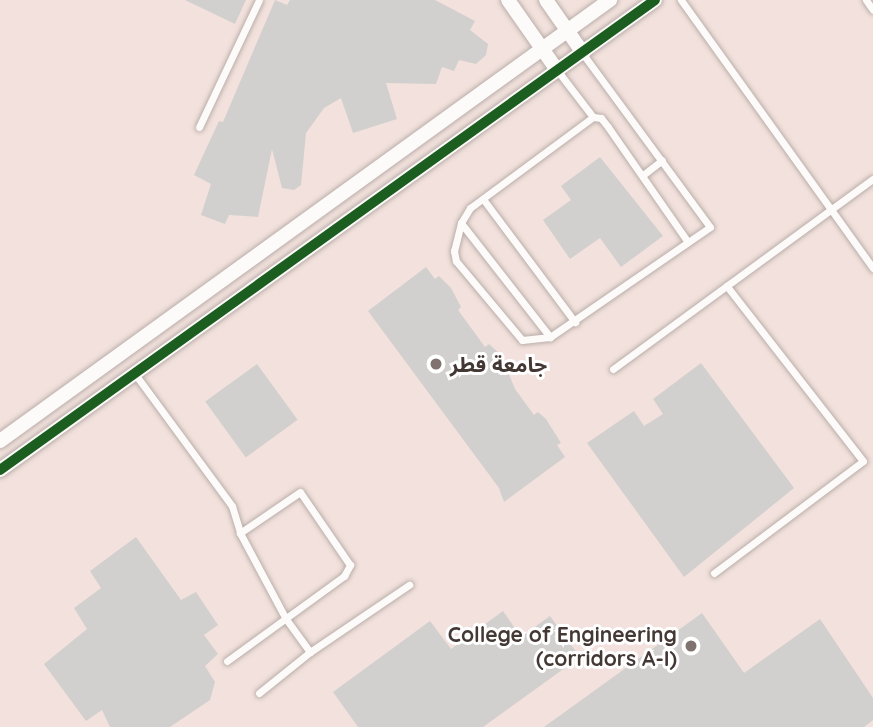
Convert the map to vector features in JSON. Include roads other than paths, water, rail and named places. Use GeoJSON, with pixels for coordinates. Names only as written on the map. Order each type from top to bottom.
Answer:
{"type":"FeatureCollection","features":[{"type":"Feature","properties":{"kind":"street"},"geometry":{"type":"LineString","coordinates":[[508,0],[557,70]]}},
{"type":"Feature","properties":{"kind":"street"},"geometry":{"type":"LineString","coordinates":[[546,0],[583,52]]}},
{"type":"Feature","properties":{"kind":"street"},"geometry":{"type":"LineString","coordinates":[[0,470],[655,0]]}},
{"type":"Feature","properties":{"kind":"street"},"geometry":{"type":"LineString","coordinates":[[0,441],[76,389],[605,3],[616,28]]}},
{"type":"Feature","properties":{"kind":"street"},"geometry":{"type":"LineString","coordinates":[[76,389],[88,408]]}},
{"type":"Feature","properties":{"kind":"lane"},"geometry":{"type":"LineString","coordinates":[[199,127],[259,0]]}},
{"type":"Feature","properties":{"kind":"lane"},"geometry":{"type":"LineString","coordinates":[[681,0],[873,268]]}},
{"type":"Feature","properties":{"kind":"lane"},"geometry":{"type":"LineString","coordinates":[[866,0],[873,10]]}},
{"type":"Feature","properties":{"kind":"lane"},"geometry":{"type":"LineString","coordinates":[[583,52],[710,227],[575,323],[550,337],[522,340],[456,261],[454,251],[461,223],[483,199],[593,117],[601,118],[688,242]]}},
{"type":"Feature","properties":{"kind":"lane"},"geometry":{"type":"LineString","coordinates":[[557,70],[593,117]]}},
{"type":"Feature","properties":{"kind":"lane"},"geometry":{"type":"LineString","coordinates":[[643,175],[662,160]]}},
{"type":"Feature","properties":{"kind":"lane"},"geometry":{"type":"LineString","coordinates":[[614,369],[873,179]]}},
{"type":"Feature","properties":{"kind":"lane"},"geometry":{"type":"LineString","coordinates":[[483,199],[575,323]]}},
{"type":"Feature","properties":{"kind":"lane"},"geometry":{"type":"LineString","coordinates":[[461,223],[550,337]]}},
{"type":"Feature","properties":{"kind":"lane"},"geometry":{"type":"LineString","coordinates":[[727,286],[863,461]]}},
{"type":"Feature","properties":{"kind":"lane"},"geometry":{"type":"LineString","coordinates":[[135,374],[232,506],[240,533],[286,620],[310,652]]}},
{"type":"Feature","properties":{"kind":"lane"},"geometry":{"type":"LineString","coordinates":[[714,573],[863,461],[873,458]]}},
{"type":"Feature","properties":{"kind":"lane"},"geometry":{"type":"LineString","coordinates":[[227,661],[344,576],[350,565],[300,492],[240,533]]}},
{"type":"Feature","properties":{"kind":"lane"},"geometry":{"type":"LineString","coordinates":[[258,693],[310,652],[409,586]]}},
{"type":"Feature","properties":{"kind":"place","name":"جامعة قطر"},"geometry":{"type":"Point","coordinates":[436,364]}},
{"type":"Feature","properties":{"kind":"place","name":"College of Engineering (corridors A-I)"},"geometry":{"type":"Point","coordinates":[691,646]}}]}
